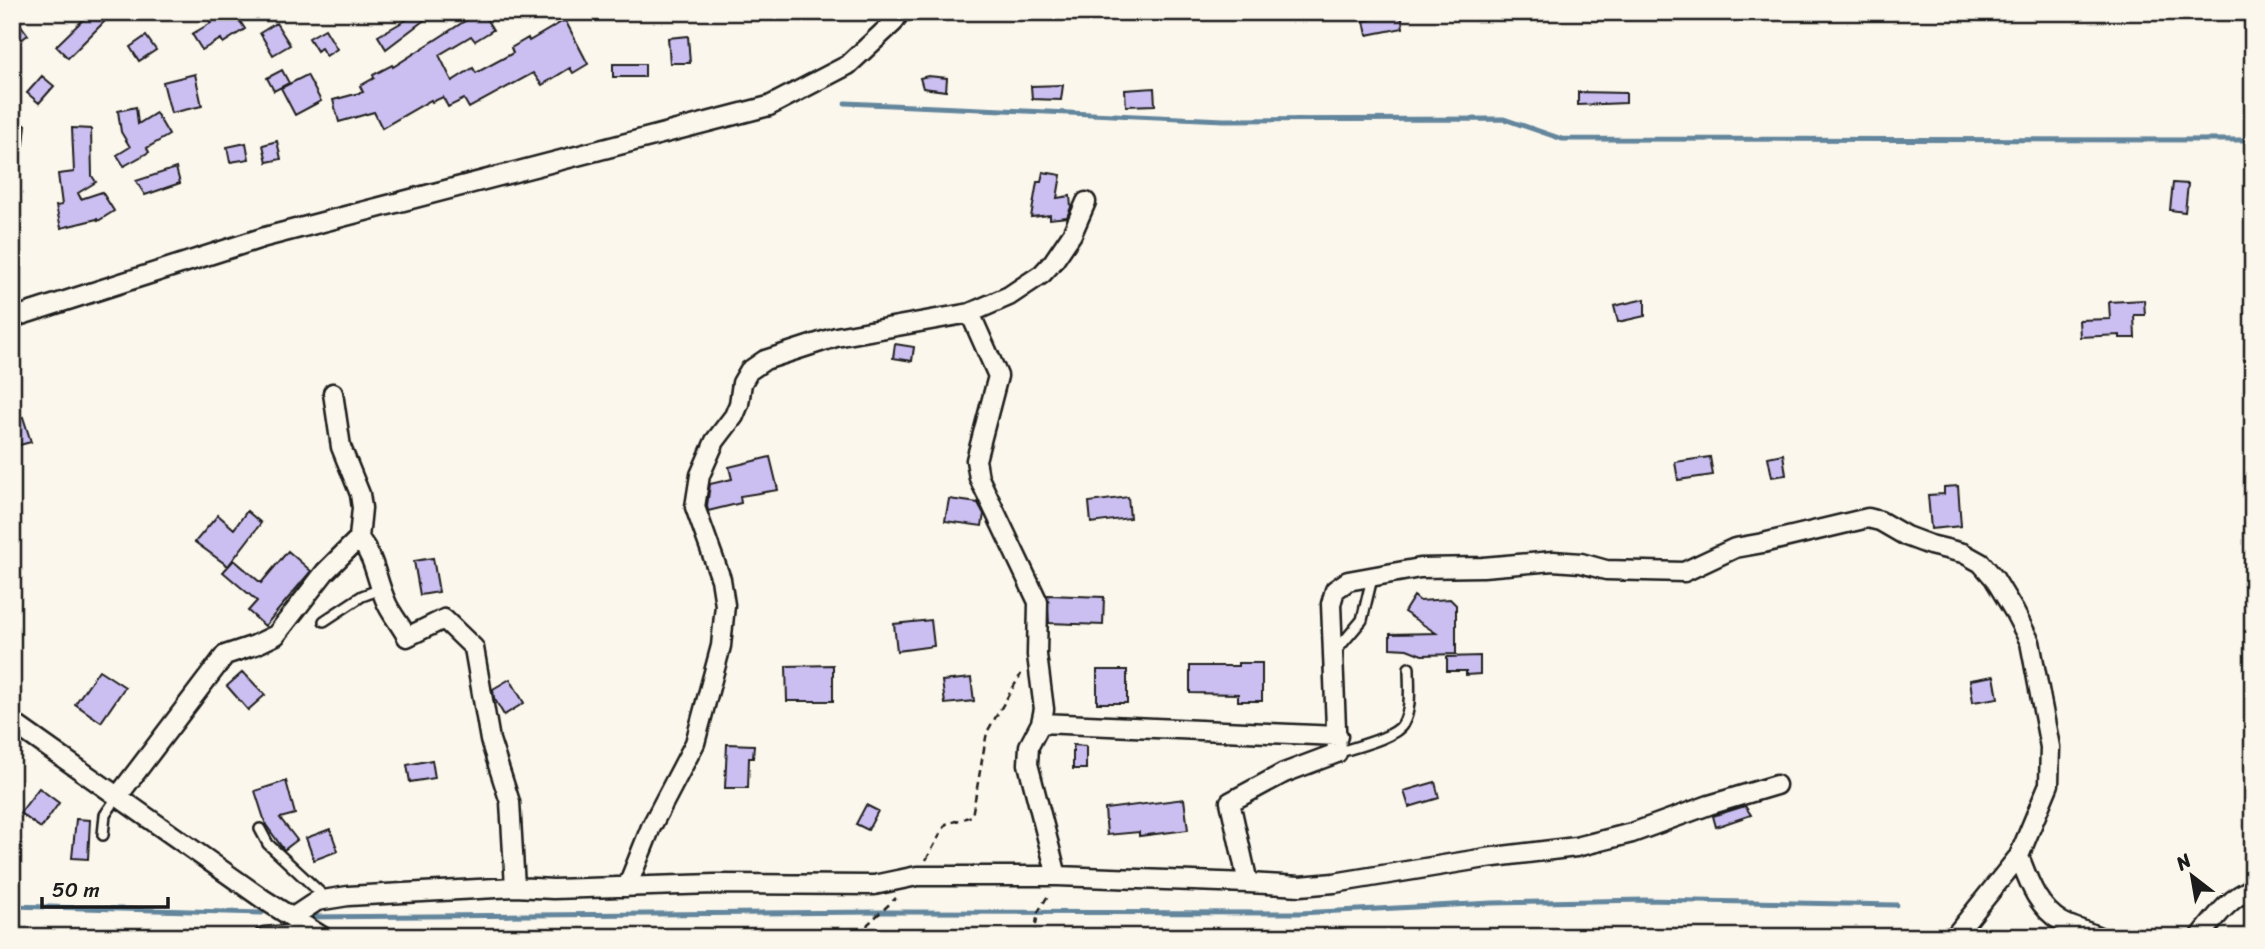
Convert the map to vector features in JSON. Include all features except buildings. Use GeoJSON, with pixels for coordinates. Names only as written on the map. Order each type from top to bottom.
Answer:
{"type":"FeatureCollection","features":[{"type":"Feature","properties":{"kind":"street"},"geometry":{"type":"LineString","coordinates":[[12,318],[265,237],[769,106],[848,65],[893,23],[900,12]]}},
{"type":"Feature","properties":{"kind":"street"},"geometry":{"type":"LineString","coordinates":[[627,887],[652,827],[695,743],[721,646],[725,605],[721,579],[695,508],[700,475],[715,441],[734,416],[742,383],[749,371],[765,360],[836,337],[970,313],[1009,296],[1042,274],[1072,233],[1086,202]]}},
{"type":"Feature","properties":{"kind":"street"},"geometry":{"type":"LineString","coordinates":[[970,313],[998,376],[976,460],[979,478],[1038,602],[1037,646],[1044,709],[1041,723],[1029,746],[1028,764],[1057,876]]}},
{"type":"Feature","properties":{"kind":"street"},"geometry":{"type":"LineString","coordinates":[[118,796],[225,654],[276,635],[325,572],[359,538],[362,508],[360,494],[341,447],[333,393]]}},
{"type":"Feature","properties":{"kind":"street"},"geometry":{"type":"LineString","coordinates":[[1338,744],[1331,604],[1335,590],[1348,582],[1420,568],[1483,567],[1553,561],[1581,563],[1606,570],[1685,572],[1747,544],[1763,543],[1868,518],[1880,521],[1906,536],[1963,553],[1981,563],[1994,578],[2030,642],[2050,747],[2049,784],[2019,856],[1954,937]]}},
{"type":"Feature","properties":{"kind":"street"},"geometry":{"type":"LineString","coordinates":[[359,538],[371,554],[388,607],[407,637],[444,619],[474,648],[490,740],[510,802],[515,887]]}},
{"type":"Feature","properties":{"kind":"street"},"geometry":{"type":"LineString","coordinates":[[12,722],[263,899],[319,935]]}},
{"type":"Feature","properties":{"kind":"street"},"geometry":{"type":"LineString","coordinates":[[1041,723],[1338,744]]}},
{"type":"Feature","properties":{"kind":"street"},"geometry":{"type":"LineString","coordinates":[[1248,883],[1230,802],[1338,744]]}},
{"type":"Feature","properties":{"kind":"street"},"geometry":{"type":"LineString","coordinates":[[293,917],[308,905],[348,896],[515,887],[553,889],[715,884],[874,885],[917,876],[1057,876],[1278,886],[1334,883],[1486,858],[1576,847],[1632,833],[1709,805],[1776,785]]}},
{"type":"Feature","properties":{"kind":"street"},"geometry":{"type":"LineString","coordinates":[[2019,856],[2036,898],[2046,911],[2063,923],[2099,937]]}},
{"type":"Feature","properties":{"kind":"street"},"geometry":{"type":"LineString","coordinates":[[2200,937],[2239,894],[2253,888]]}},
{"type":"Feature","properties":{"kind":"street"},"geometry":{"type":"LineString","coordinates":[[264,937],[319,935]]}},
{"type":"Feature","properties":{"kind":"lane"},"geometry":{"type":"LineString","coordinates":[[1335,652],[1362,620],[1372,578]]}},
{"type":"Feature","properties":{"kind":"lane"},"geometry":{"type":"LineString","coordinates":[[324,621],[362,596],[381,589]]}},
{"type":"Feature","properties":{"kind":"lane"},"geometry":{"type":"LineString","coordinates":[[1338,744],[1396,732],[1403,724],[1408,709],[1409,668]]}},
{"type":"Feature","properties":{"kind":"lane"},"geometry":{"type":"LineString","coordinates":[[103,835],[105,815],[118,796]]}},
{"type":"Feature","properties":{"kind":"lane"},"geometry":{"type":"LineString","coordinates":[[260,829],[268,844],[326,899]]}},
{"type":"Feature","properties":{"kind":"path"},"geometry":{"type":"LineString","coordinates":[[862,937],[868,924],[884,912],[917,876],[946,824],[972,816],[987,732],[1037,646]]}},
{"type":"Feature","properties":{"kind":"path"},"geometry":{"type":"LineString","coordinates":[[1034,937],[1038,912],[1057,876]]}},
{"type":"Feature","properties":{"kind":"waterway"},"geometry":{"type":"LineString","coordinates":[[845,103],[1224,120],[1504,119],[1562,139],[2253,140]]}},
{"type":"Feature","properties":{"kind":"waterway"},"geometry":{"type":"LineString","coordinates":[[305,917],[884,912],[1300,913],[1492,903],[1645,900],[1897,905]]}},
{"type":"Feature","properties":{"kind":"waterway"},"geometry":{"type":"LineString","coordinates":[[12,906],[262,913]]}}]}
